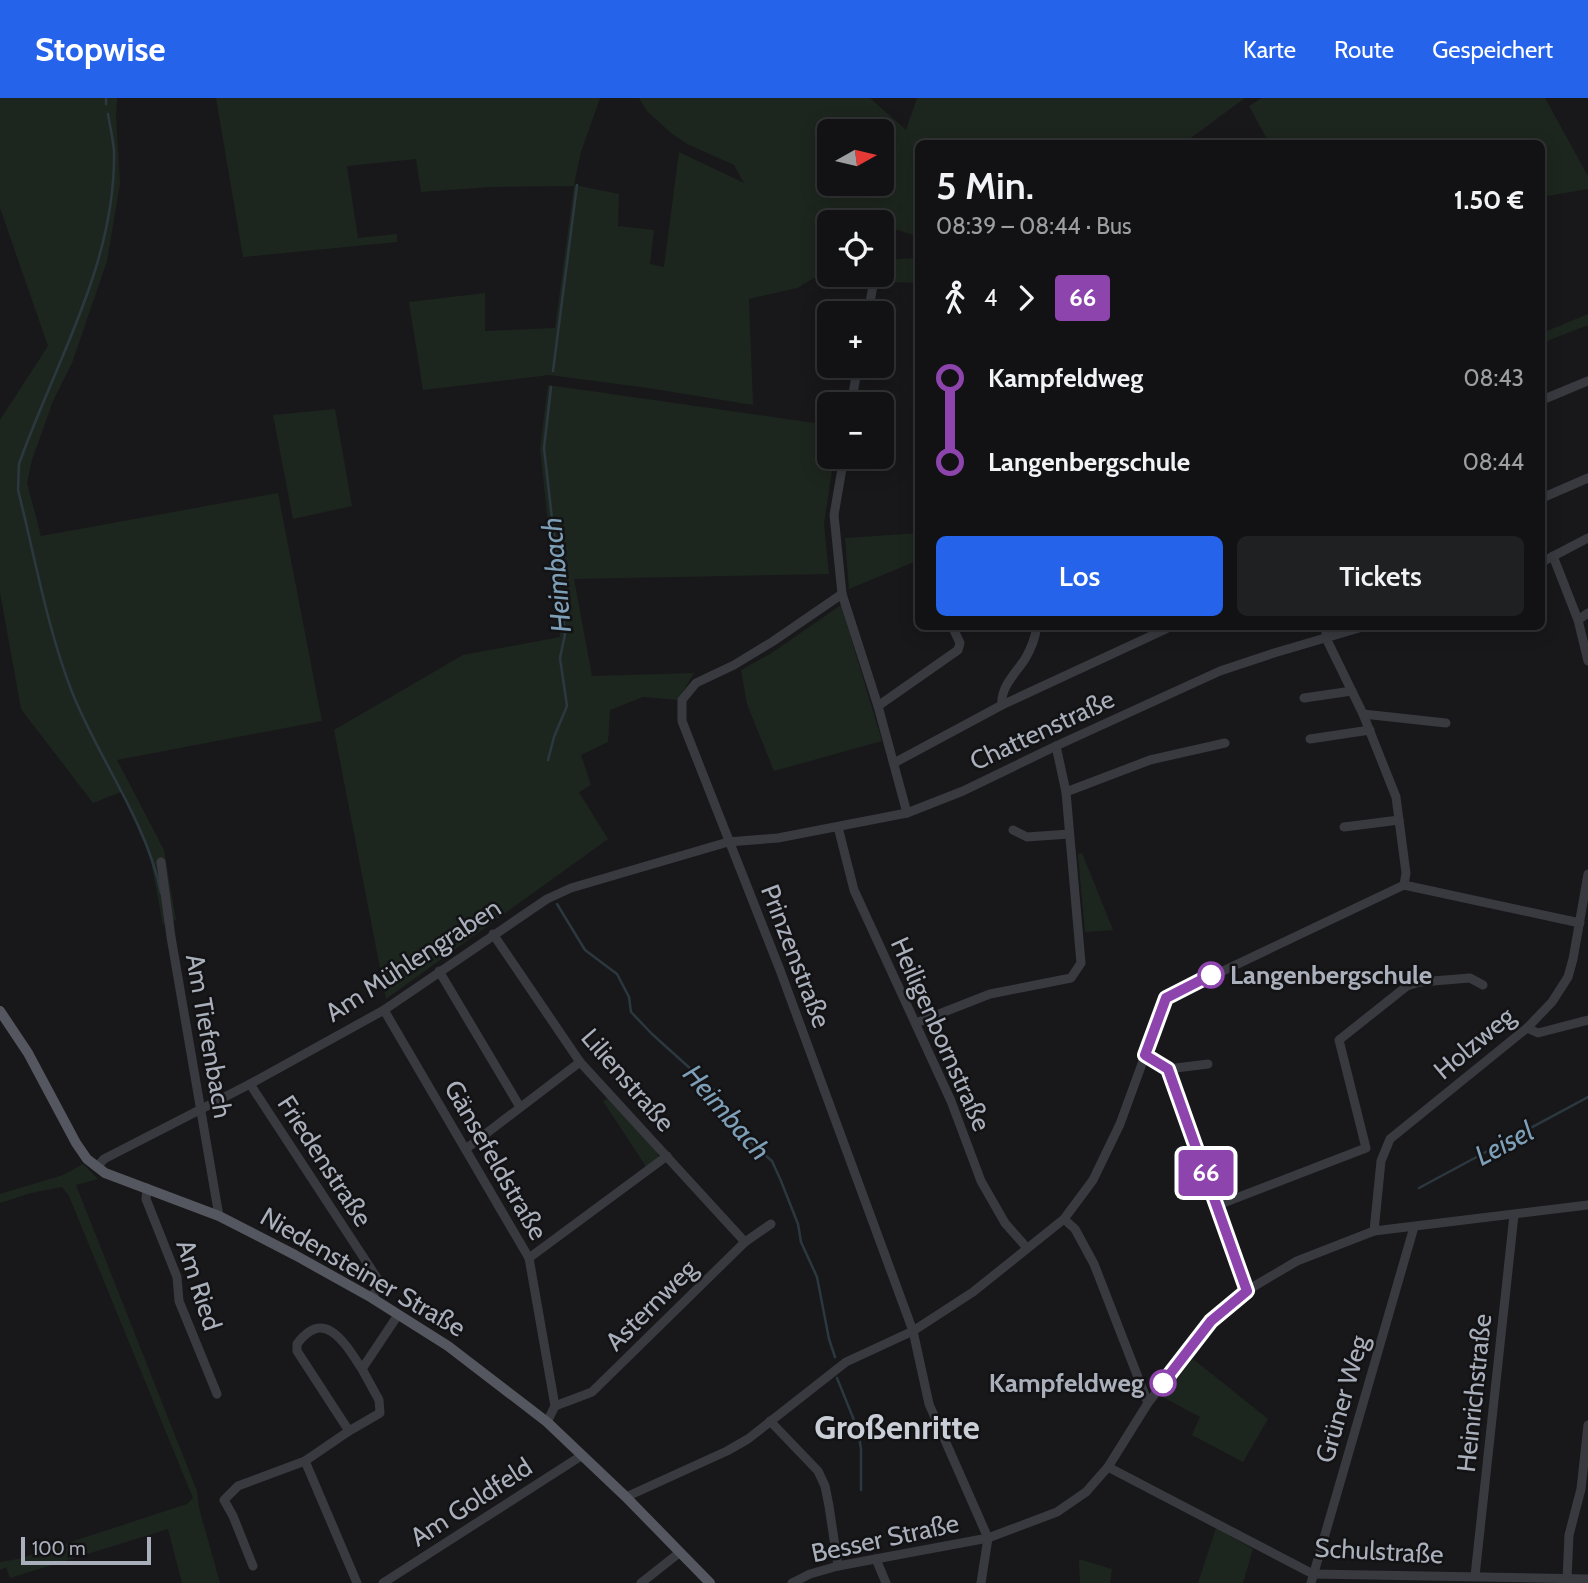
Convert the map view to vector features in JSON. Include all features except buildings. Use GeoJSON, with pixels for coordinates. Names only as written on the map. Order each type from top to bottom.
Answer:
{"type":"FeatureCollection","features":[{"type":"Feature","properties":{"kind":"main road","name":"Niedensteiner Straße"},"geometry":{"type":"LineString","coordinates":[[0,1011],[28,1053],[87,1159],[105,1173],[219,1216],[372,1298],[448,1346],[547,1422],[626,1497],[710,1583]]}},
{"type":"Feature","properties":{"kind":"street"},"geometry":{"type":"LineString","coordinates":[[1545,399],[1588,381]]}},
{"type":"Feature","properties":{"kind":"street"},"geometry":{"type":"LineString","coordinates":[[842,469],[834,515],[842,594],[878,706],[907,813]]}},
{"type":"Feature","properties":{"kind":"street"},"geometry":{"type":"LineString","coordinates":[[1545,497],[1588,478]]}},
{"type":"Feature","properties":{"kind":"street"},"geometry":{"type":"LineString","coordinates":[[1545,560],[1588,538]]}},
{"type":"Feature","properties":{"kind":"street"},"geometry":{"type":"LineString","coordinates":[[1553,556],[1578,621],[1588,661]]}},
{"type":"Feature","properties":{"kind":"street","name":"Prinzenstraße"},"geometry":{"type":"LineString","coordinates":[[842,594],[772,642],[734,665],[696,683],[682,700],[682,721],[780,970],[913,1331],[929,1404],[988,1538]]}},
{"type":"Feature","properties":{"kind":"street"},"geometry":{"type":"LineString","coordinates":[[1578,621],[1588,613]]}},
{"type":"Feature","properties":{"kind":"street"},"geometry":{"type":"LineString","coordinates":[[878,706],[958,650],[960,643],[955,630]]}},
{"type":"Feature","properties":{"kind":"street"},"geometry":{"type":"LineString","coordinates":[[1002,705],[1001,695],[1026,658],[1036,630]]}},
{"type":"Feature","properties":{"kind":"street"},"geometry":{"type":"LineString","coordinates":[[894,763],[1002,705],[1164,630]]}},
{"type":"Feature","properties":{"kind":"street"},"geometry":{"type":"LineString","coordinates":[[1325,630],[1326,638],[1363,714],[1396,797],[1406,873],[1404,885]]}},
{"type":"Feature","properties":{"kind":"street","name":"Chattenstraße"},"geometry":{"type":"LineString","coordinates":[[728,842],[778,838],[907,813],[963,791],[1220,671],[1353,630]]}},
{"type":"Feature","properties":{"kind":"street"},"geometry":{"type":"LineString","coordinates":[[1304,698],[1352,691]]}},
{"type":"Feature","properties":{"kind":"street"},"geometry":{"type":"LineString","coordinates":[[1363,714],[1446,723]]}},
{"type":"Feature","properties":{"kind":"street"},"geometry":{"type":"LineString","coordinates":[[1310,739],[1370,730]]}},
{"type":"Feature","properties":{"kind":"street"},"geometry":{"type":"LineString","coordinates":[[1066,792],[1150,760],[1225,743]]}},
{"type":"Feature","properties":{"kind":"street"},"geometry":{"type":"LineString","coordinates":[[916,1023],[990,994],[1071,978],[1081,963],[1066,792],[1056,746]]}},
{"type":"Feature","properties":{"kind":"street"},"geometry":{"type":"LineString","coordinates":[[1344,827],[1399,820]]}},
{"type":"Feature","properties":{"kind":"street","name":"Heiligenbornstraße"},"geometry":{"type":"LineString","coordinates":[[838,827],[854,890],[951,1101],[981,1181],[1005,1223],[1027,1248]]}},
{"type":"Feature","properties":{"kind":"street"},"geometry":{"type":"LineString","coordinates":[[1013,830],[1027,837],[1069,834]]}},
{"type":"Feature","properties":{"kind":"street","name":"Am Mühlengraben"},"geometry":{"type":"LineString","coordinates":[[97,1167],[104,1159],[250,1084],[384,1010],[547,899],[571,888],[728,842]]}},
{"type":"Feature","properties":{"kind":"street","name":"Am Tiefenbach"},"geometry":{"type":"LineString","coordinates":[[161,862],[171,937],[219,1216]]}},
{"type":"Feature","properties":{"kind":"street","name":"Holzweg"},"geometry":{"type":"LineString","coordinates":[[1374,1231],[1381,1161],[1390,1139],[1527,1028],[1552,1002],[1567,977],[1588,874]]}},
{"type":"Feature","properties":{"kind":"street"},"geometry":{"type":"LineString","coordinates":[[626,1497],[748,1439],[846,1362],[913,1331],[974,1292],[1064,1219],[1093,1180],[1120,1124],[1166,998],[1404,885],[1580,923]]}},
{"type":"Feature","properties":{"kind":"street","name":"Lilienstraße"},"geometry":{"type":"LineString","coordinates":[[493,934],[580,1062],[746,1242]]}},
{"type":"Feature","properties":{"kind":"street"},"geometry":{"type":"LineString","coordinates":[[439,971],[520,1107]]}},
{"type":"Feature","properties":{"kind":"street"},"geometry":{"type":"LineString","coordinates":[[1381,1161],[1366,1148],[1339,1040],[1407,986],[1420,982],[1470,978],[1483,985]]}},
{"type":"Feature","properties":{"kind":"street","name":"Gänsefeldstraße"},"geometry":{"type":"LineString","coordinates":[[384,1010],[529,1258],[555,1406]]}},
{"type":"Feature","properties":{"kind":"street"},"geometry":{"type":"LineString","coordinates":[[1527,1028],[1538,1033],[1588,1020]]}},
{"type":"Feature","properties":{"kind":"street"},"geometry":{"type":"LineString","coordinates":[[1145,1055],[1168,1069],[1208,1064]]}},
{"type":"Feature","properties":{"kind":"street"},"geometry":{"type":"LineString","coordinates":[[467,1148],[580,1062]]}},
{"type":"Feature","properties":{"kind":"street"},"geometry":{"type":"LineString","coordinates":[[1168,1069],[1247,1291]]}},
{"type":"Feature","properties":{"kind":"street","name":"Friedenstraße"},"geometry":{"type":"LineString","coordinates":[[250,1084],[377,1278],[377,1287],[372,1298]]}},
{"type":"Feature","properties":{"kind":"street"},"geometry":{"type":"LineString","coordinates":[[1217,1205],[1366,1148]]}},
{"type":"Feature","properties":{"kind":"street"},"geometry":{"type":"LineString","coordinates":[[529,1258],[667,1156]]}},
{"type":"Feature","properties":{"kind":"street","name":"Am Ried"},"geometry":{"type":"LineString","coordinates":[[147,1188],[146,1199],[177,1277],[178,1301],[217,1394]]}},
{"type":"Feature","properties":{"kind":"street","name":"Besser Straße"},"geometry":{"type":"LineString","coordinates":[[792,1583],[813,1579],[838,1566],[988,1538],[1057,1512],[1086,1492],[1108,1467],[1148,1402],[1211,1321],[1247,1291],[1297,1261],[1374,1231],[1588,1205]]}},
{"type":"Feature","properties":{"kind":"street","name":"Heinrichstraße"},"geometry":{"type":"LineString","coordinates":[[1475,1576],[1514,1215]]}},
{"type":"Feature","properties":{"kind":"street"},"geometry":{"type":"LineString","coordinates":[[1064,1219],[1076,1228],[1094,1264],[1148,1402]]}},
{"type":"Feature","properties":{"kind":"street","name":"Asternweg"},"geometry":{"type":"LineString","coordinates":[[555,1406],[592,1392],[746,1242],[771,1224]]}},
{"type":"Feature","properties":{"kind":"street","name":"Grüner Weg"},"geometry":{"type":"LineString","coordinates":[[1312,1579],[1414,1227]]}},
{"type":"Feature","properties":{"kind":"street"},"geometry":{"type":"LineString","coordinates":[[362,1369],[398,1315]]}},
{"type":"Feature","properties":{"kind":"street"},"geometry":{"type":"LineString","coordinates":[[253,1566],[225,1500],[238,1486],[305,1461],[380,1413],[379,1400],[346,1345],[327,1328],[317,1327],[310,1330],[297,1344],[297,1351],[349,1431]]}},
{"type":"Feature","properties":{"kind":"street"},"geometry":{"type":"LineString","coordinates":[[547,1422],[555,1406]]}},
{"type":"Feature","properties":{"kind":"street"},"geometry":{"type":"LineString","coordinates":[[770,1421],[818,1471],[825,1486],[838,1566]]}},
{"type":"Feature","properties":{"kind":"street"},"geometry":{"type":"LineString","coordinates":[[1567,1580],[1569,1535],[1581,1489],[1588,1425]]}},
{"type":"Feature","properties":{"kind":"street","name":"Am Goldfeld"},"geometry":{"type":"LineString","coordinates":[[383,1583],[581,1456]]}},
{"type":"Feature","properties":{"kind":"street"},"geometry":{"type":"LineString","coordinates":[[305,1461],[357,1583]]}},
{"type":"Feature","properties":{"kind":"street","name":"Schulstraße"},"geometry":{"type":"LineString","coordinates":[[1108,1467],[1312,1579],[1475,1576],[1588,1579]]}},
{"type":"Feature","properties":{"kind":"street"},"geometry":{"type":"LineString","coordinates":[[981,1583],[988,1538]]}},
{"type":"Feature","properties":{"kind":"street"},"geometry":{"type":"LineString","coordinates":[[641,1583],[679,1553]]}},
{"type":"Feature","properties":{"kind":"street"},"geometry":{"type":"LineString","coordinates":[[876,1559],[886,1583]]}},
{"type":"Feature","properties":{"kind":"shaded area"},"geometry":{"type":"Polygon","coordinates":[[[0,98],[117,98],[120,184],[107,261],[72,363],[53,401],[32,460],[27,483],[41,536],[278,493],[322,721],[117,760],[164,850],[176,920],[163,925],[150,856],[121,792],[93,803],[21,709],[0,592],[0,420],[48,346],[0,208],[0,98]]]}},
{"type":"Feature","properties":{"kind":"shaded area"},"geometry":{"type":"Polygon","coordinates":[[[216,98],[600,98],[581,152],[574,185],[619,194],[618,226],[654,230],[650,264],[664,267],[679,152],[744,183],[734,165],[687,144],[671,133],[647,111],[639,98],[870,98],[894,119],[817,119],[817,196],[894,196],[894,119],[906,130],[917,98],[1245,98],[1188,140],[915,140],[915,236],[894,229],[894,210],[817,210],[817,276],[797,288],[749,299],[753,405],[549,375],[423,390],[409,302],[485,293],[485,331],[555,328],[574,186],[490,187],[421,192],[416,159],[347,166],[358,238],[397,234],[397,242],[243,257],[216,98]]]}},
{"type":"Feature","properties":{"kind":"shaded area"},"geometry":{"type":"Polygon","coordinates":[[[1262,98],[1545,98],[1588,176],[1588,189],[1545,196],[1545,140],[1267,140],[1249,106],[1262,98]]]}},
{"type":"Feature","properties":{"kind":"shaded area"},"geometry":{"type":"Polygon","coordinates":[[[915,258],[915,283],[894,282],[894,263],[897,259],[915,258]]]}},
{"type":"Feature","properties":{"kind":"shaded area"},"geometry":{"type":"Polygon","coordinates":[[[1588,314],[1588,325],[1545,342],[1545,332],[1588,314]]]}},
{"type":"Feature","properties":{"kind":"shaded area"},"geometry":{"type":"Polygon","coordinates":[[[548,385],[817,423],[817,469],[832,469],[824,524],[829,574],[574,579],[592,676],[694,673],[678,700],[643,697],[610,710],[608,742],[581,755],[591,785],[579,792],[608,839],[386,999],[334,730],[463,655],[560,637],[540,448],[548,385]]]}},
{"type":"Feature","properties":{"kind":"shaded area"},"geometry":{"type":"Polygon","coordinates":[[[335,409],[352,506],[293,519],[273,415],[335,409]]]}},
{"type":"Feature","properties":{"kind":"shaded area"},"geometry":{"type":"Polygon","coordinates":[[[915,533],[915,562],[849,589],[845,538],[915,533]]]}},
{"type":"Feature","properties":{"kind":"shaded area"},"geometry":{"type":"Polygon","coordinates":[[[841,605],[882,741],[774,771],[747,704],[741,670],[770,654],[841,605]]]}},
{"type":"Feature","properties":{"kind":"shaded area"},"geometry":{"type":"Polygon","coordinates":[[[1082,853],[1113,930],[1085,932],[1078,854],[1082,853]]]}},
{"type":"Feature","properties":{"kind":"shaded area"},"geometry":{"type":"Polygon","coordinates":[[[609,1098],[656,1150],[659,1158],[647,1168],[603,1101],[609,1098]]]}},
{"type":"Feature","properties":{"kind":"shaded area"},"geometry":{"type":"Polygon","coordinates":[[[83,1164],[98,1179],[76,1185],[197,1491],[199,1508],[220,1583],[182,1583],[168,1529],[10,1578],[6,1567],[0,1570],[0,1562],[18,1559],[187,1504],[193,1498],[69,1196],[62,1187],[0,1203],[0,1194],[63,1175],[83,1164]]]}},
{"type":"Feature","properties":{"kind":"shaded area"},"geometry":{"type":"Polygon","coordinates":[[[1193,1359],[1268,1419],[1243,1462],[1192,1435],[1200,1417],[1163,1397],[1193,1359]]]}},
{"type":"Feature","properties":{"kind":"shaded area"},"geometry":{"type":"Polygon","coordinates":[[[1216,1528],[1253,1549],[1243,1583],[1198,1583],[1216,1528]]]}},
{"type":"Feature","properties":{"kind":"shaded area"},"geometry":{"type":"Polygon","coordinates":[[[1079,1559],[1112,1569],[1110,1583],[1080,1583],[1079,1559]]]}},
{"type":"Feature","properties":{"kind":"waterway"},"geometry":{"type":"LineString","coordinates":[[106,98],[106,104]]}},
{"type":"Feature","properties":{"kind":"waterway"},"geometry":{"type":"LineString","coordinates":[[108,114],[114,151],[112,193],[105,233],[81,312],[19,464],[18,490],[48,618],[63,668],[83,717],[145,840],[161,893]]}},
{"type":"Feature","properties":{"kind":"waterway","name":"Heimbach"},"geometry":{"type":"LineString","coordinates":[[553,371],[577,185]]}},
{"type":"Feature","properties":{"kind":"waterway","name":"Heimbach"},"geometry":{"type":"LineString","coordinates":[[548,760],[567,706],[560,658],[565,634],[544,448],[551,387]]}},
{"type":"Feature","properties":{"kind":"waterway","name":"Heimbach"},"geometry":{"type":"LineString","coordinates":[[557,904],[585,950],[617,974],[629,997],[631,1012],[714,1090],[718,1101],[735,1115],[743,1136],[772,1161],[798,1224],[801,1242],[817,1277],[835,1357]]}},
{"type":"Feature","properties":{"kind":"waterway","name":"Leisel"},"geometry":{"type":"LineString","coordinates":[[1419,1188],[1588,1097]]}},
{"type":"Feature","properties":{"kind":"waterway","name":"Heimbach"},"geometry":{"type":"LineString","coordinates":[[837,1378],[858,1430],[861,1490]]}},
{"type":"Feature","properties":{"kind":"bus line","name":"66"},"geometry":{"type":"LineString","coordinates":[[1163,1383],[1211,1321],[1247,1291],[1168,1069],[1145,1055],[1166,998],[1211,975]]}},
{"type":"Feature","properties":{"kind":"place","name":"Langenbergschule"},"geometry":{"type":"Point","coordinates":[1211,975]}},
{"type":"Feature","properties":{"kind":"place","name":"Kampfeldweg"},"geometry":{"type":"Point","coordinates":[1163,1383]}},
{"type":"Feature","properties":{"kind":"district","name":"Großenritte"},"geometry":{"type":"Point","coordinates":[897,1427]}}]}
